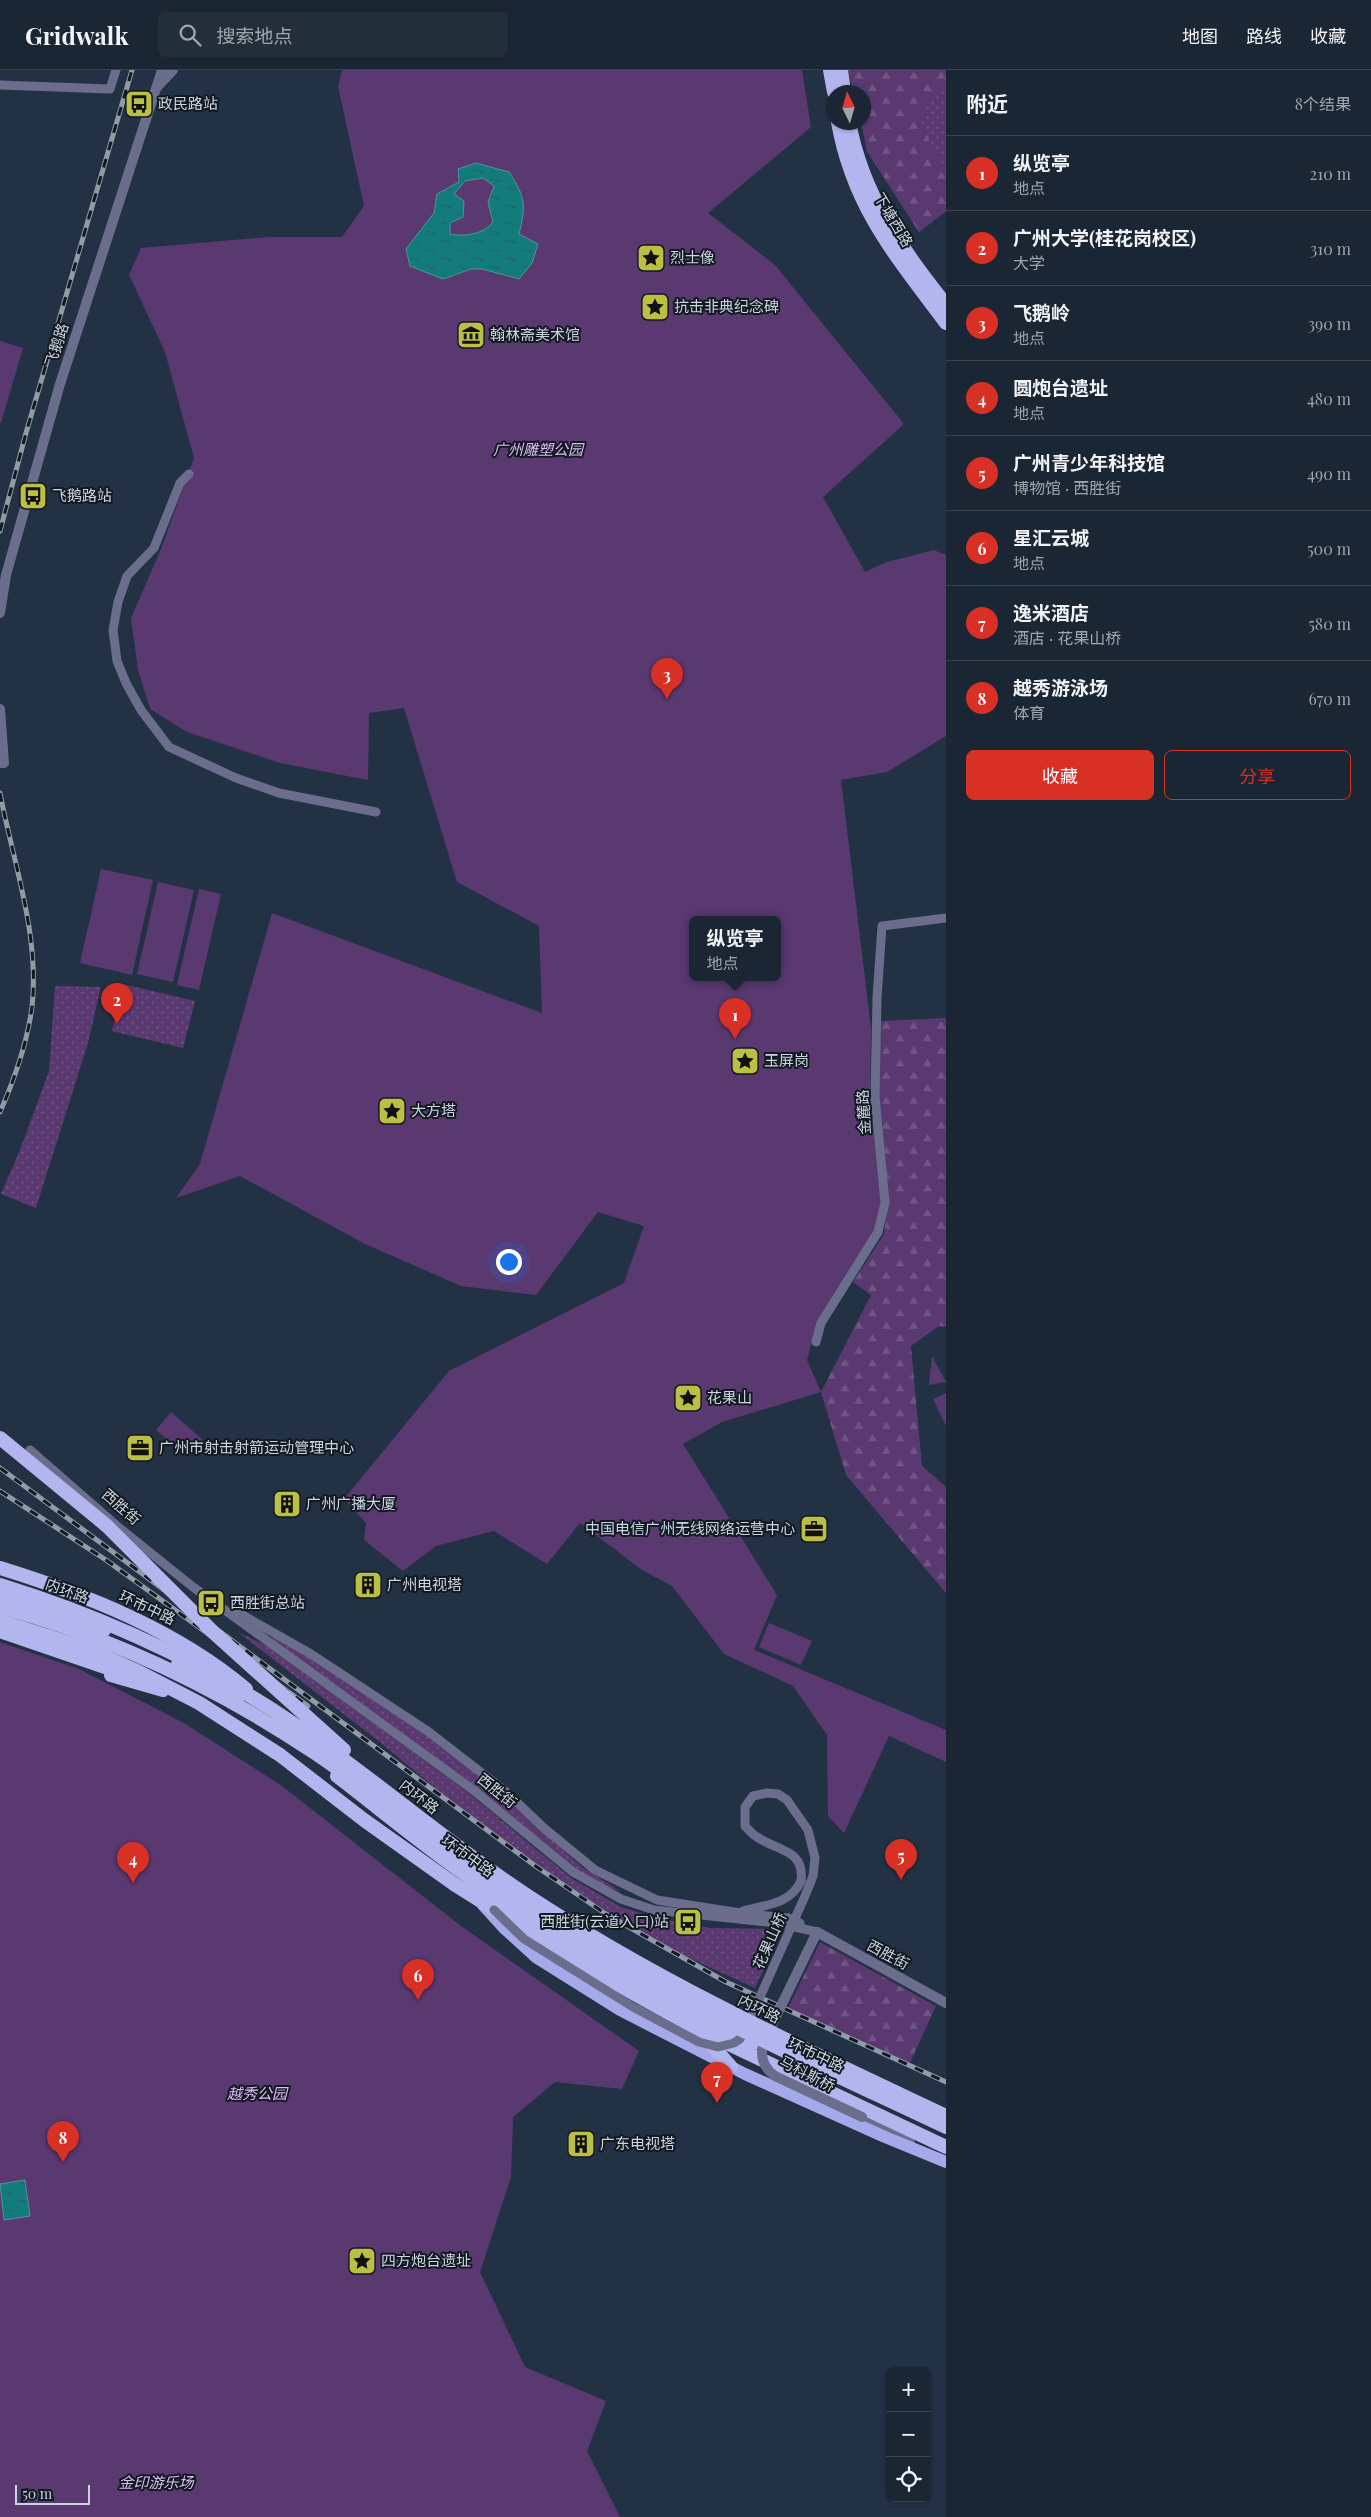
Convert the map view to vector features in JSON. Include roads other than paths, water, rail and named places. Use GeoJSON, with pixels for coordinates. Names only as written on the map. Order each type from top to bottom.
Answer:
{"type":"FeatureCollection","features":[{"type":"Feature","properties":{"kind":"highway"},"geometry":{"type":"LineString","coordinates":[[830,70],[833,85]]}},
{"type":"Feature","properties":{"kind":"highway"},"geometry":{"type":"LineString","coordinates":[[841,70],[843,85]]}},
{"type":"Feature","properties":{"kind":"highway","name":"下塘西路"},"geometry":{"type":"LineString","coordinates":[[840,130],[845,155],[866,211],[887,244],[946,323]]}},
{"type":"Feature","properties":{"kind":"highway","name":"下塘西路"},"geometry":{"type":"LineString","coordinates":[[851,130],[855,153],[875,202],[899,242],[946,305]]}},
{"type":"Feature","properties":{"kind":"highway"},"geometry":{"type":"LineString","coordinates":[[0,1438],[108,1526],[213,1632],[417,1815]]}},
{"type":"Feature","properties":{"kind":"highway","name":"环市中路"},"geometry":{"type":"LineString","coordinates":[[0,1568],[61,1589],[122,1614],[174,1639],[213,1662],[251,1694],[278,1729],[467,1876],[534,1922],[605,1966],[717,2026],[946,2134]]}},
{"type":"Feature","properties":{"kind":"highway","name":"内环路"},"geometry":{"type":"LineString","coordinates":[[0,1585],[105,1622],[138,1636],[214,1675],[290,1721],[524,1894],[644,1968],[751,2024],[946,2116]]}},
{"type":"Feature","properties":{"kind":"highway"},"geometry":{"type":"LineString","coordinates":[[0,1595],[64,1615],[142,1646],[218,1687],[278,1729]]}},
{"type":"Feature","properties":{"kind":"highway","name":"内环路"},"geometry":{"type":"LineString","coordinates":[[0,1607],[67,1628],[138,1656],[233,1703],[316,1754],[506,1893],[621,1966],[717,2018],[946,2127]]}},
{"type":"Feature","properties":{"kind":"highway","name":"环市中路"},"geometry":{"type":"LineString","coordinates":[[0,1621],[88,1650],[139,1672],[199,1703],[280,1755],[390,1839],[480,1901],[577,1962],[701,2031],[946,2147]]}},
{"type":"Feature","properties":{"kind":"highway"},"geometry":{"type":"LineString","coordinates":[[0,1631],[161,1686],[199,1703]]}},
{"type":"Feature","properties":{"kind":"highway"},"geometry":{"type":"LineString","coordinates":[[0,1640],[199,1703]]}},
{"type":"Feature","properties":{"kind":"highway"},"geometry":{"type":"LineString","coordinates":[[213,1662],[285,1713],[453,1849],[531,1903],[718,2013],[946,2122]]}},
{"type":"Feature","properties":{"kind":"highway"},"geometry":{"type":"LineString","coordinates":[[333,1772],[342,1761]]}},
{"type":"Feature","properties":{"kind":"highway"},"geometry":{"type":"LineString","coordinates":[[701,2031],[731,2067]]}},
{"type":"Feature","properties":{"kind":"main road"},"geometry":{"type":"LineString","coordinates":[[480,1901],[504,1928],[537,1958],[620,2010],[731,2067],[885,2137],[940,2159]]}},
{"type":"Feature","properties":{"kind":"street"},"geometry":{"type":"LineString","coordinates":[[0,84],[110,89],[116,70]]}},
{"type":"Feature","properties":{"kind":"street","name":"飞鹅路"},"geometry":{"type":"LineString","coordinates":[[0,613],[6,575],[56,400],[162,70]]}},
{"type":"Feature","properties":{"kind":"street"},"geometry":{"type":"LineString","coordinates":[[155,89],[172,70]]}},
{"type":"Feature","properties":{"kind":"street"},"geometry":{"type":"LineString","coordinates":[[189,474],[180,483],[154,548],[127,576],[118,602],[113,630],[117,661],[133,696],[141,710],[169,747],[236,778],[279,793],[376,812]]}},
{"type":"Feature","properties":{"kind":"street"},"geometry":{"type":"LineString","coordinates":[[0,709],[2,763]]}},
{"type":"Feature","properties":{"kind":"street","name":"金麓路"},"geometry":{"type":"LineString","coordinates":[[816,1342],[821,1323],[878,1232],[885,1203],[876,1097],[877,998],[882,926],[946,918]]}},
{"type":"Feature","properties":{"kind":"street","name":"西胜街"},"geometry":{"type":"LineString","coordinates":[[30,1450],[117,1526],[193,1587],[472,1789],[573,1872],[602,1889],[636,1905],[654,1910],[777,1923],[817,1932]]}},
{"type":"Feature","properties":{"kind":"street","name":"西胜街"},"geometry":{"type":"LineString","coordinates":[[193,1587],[311,1654],[429,1732],[505,1791],[544,1828],[595,1870],[657,1900],[738,1913],[789,1918],[946,2003]]}},
{"type":"Feature","properties":{"kind":"street","name":"花果山桥"},"geometry":{"type":"LineString","coordinates":[[494,1910],[524,1939],[605,1991],[699,2042],[725,2047],[740,2040],[805,1896],[814,1866],[814,1850],[808,1830],[787,1800],[778,1794],[767,1792],[753,1796],[745,1806],[745,1826],[756,1837],[789,1852],[798,1861],[802,1872],[801,1881],[797,1890],[781,1901],[738,1913]]}},
{"type":"Feature","properties":{"kind":"street","name":"马科斯桥"},"geometry":{"type":"LineString","coordinates":[[817,1932],[765,2039],[762,2051],[764,2064],[775,2076],[862,2117],[940,2159]]}},
{"type":"Feature","properties":{"kind":"water"},"geometry":{"type":"Polygon","coordinates":[[[476,163],[509,172],[515,181],[523,202],[523,216],[519,234],[538,244],[532,263],[519,279],[482,269],[471,269],[443,279],[410,266],[406,249],[434,213],[437,194],[459,182],[458,169],[476,163]],[[483,178],[465,181],[454,194],[464,201],[463,217],[450,223],[450,234],[474,234],[485,229],[493,222],[488,202],[494,186],[483,178]]]}},
{"type":"Feature","properties":{"kind":"water"},"geometry":{"type":"Polygon","coordinates":[[[25,2180],[30,2216],[4,2220],[0,2184],[25,2180]]]}},
{"type":"Feature","properties":{"kind":"railway"},"geometry":{"type":"LineString","coordinates":[[0,531],[26,433],[132,70]]}},
{"type":"Feature","properties":{"kind":"railway"},"geometry":{"type":"LineString","coordinates":[[0,793],[29,926],[33,980],[32,1007],[24,1048],[0,1112]]}},
{"type":"Feature","properties":{"kind":"railway"},"geometry":{"type":"LineString","coordinates":[[0,1468],[534,1865],[606,1914],[726,1982],[946,2082]]}},
{"type":"Feature","properties":{"kind":"railway"},"geometry":{"type":"LineString","coordinates":[[0,1491],[106,1560],[308,1706]]}},
{"type":"Feature","properties":{"kind":"place","name":"政民路站"},"geometry":{"type":"Point","coordinates":[139,104]}},
{"type":"Feature","properties":{"kind":"place","name":"烈士像"},"geometry":{"type":"Point","coordinates":[651,258]}},
{"type":"Feature","properties":{"kind":"place","name":"抗击非典纪念碑"},"geometry":{"type":"Point","coordinates":[655,307]}},
{"type":"Feature","properties":{"kind":"place","name":"翰林斋美术馆"},"geometry":{"type":"Point","coordinates":[471,335]}},
{"type":"Feature","properties":{"kind":"place","name":"飞鹅路站"},"geometry":{"type":"Point","coordinates":[33,496]}},
{"type":"Feature","properties":{"kind":"place","name":"飞鹅岭"},"geometry":{"type":"Point","coordinates":[667,699]}},
{"type":"Feature","properties":{"kind":"place","name":"广州大学(桂花岗校区)"},"geometry":{"type":"Point","coordinates":[117,1024]}},
{"type":"Feature","properties":{"kind":"place","name":"纵览亭"},"geometry":{"type":"Point","coordinates":[735,1039]}},
{"type":"Feature","properties":{"kind":"place","name":"玉屏岗"},"geometry":{"type":"Point","coordinates":[745,1061]}},
{"type":"Feature","properties":{"kind":"place","name":"大方塔"},"geometry":{"type":"Point","coordinates":[392,1111]}},
{"type":"Feature","properties":{"kind":"place","name":"花果山"},"geometry":{"type":"Point","coordinates":[688,1398]}},
{"type":"Feature","properties":{"kind":"place","name":"广州市射击射箭运动管理中心"},"geometry":{"type":"Point","coordinates":[140,1448]}},
{"type":"Feature","properties":{"kind":"place","name":"广州广播大厦"},"geometry":{"type":"Point","coordinates":[287,1504]}},
{"type":"Feature","properties":{"kind":"place","name":"中国电信广州无线网络运营中心"},"geometry":{"type":"Point","coordinates":[814,1529]}},
{"type":"Feature","properties":{"kind":"place","name":"广州电视塔"},"geometry":{"type":"Point","coordinates":[368,1585]}},
{"type":"Feature","properties":{"kind":"place","name":"西胜街总站"},"geometry":{"type":"Point","coordinates":[211,1603]}},
{"type":"Feature","properties":{"kind":"place","name":"广州青少年科技馆"},"geometry":{"type":"Point","coordinates":[901,1880]}},
{"type":"Feature","properties":{"kind":"place","name":"圆炮台遗址"},"geometry":{"type":"Point","coordinates":[133,1883]}},
{"type":"Feature","properties":{"kind":"place","name":"西胜街(云道入口)站"},"geometry":{"type":"Point","coordinates":[688,1922]}},
{"type":"Feature","properties":{"kind":"place","name":"星汇云城"},"geometry":{"type":"Point","coordinates":[418,2000]}},
{"type":"Feature","properties":{"kind":"place","name":"逸米酒店"},"geometry":{"type":"Point","coordinates":[717,2103]}},
{"type":"Feature","properties":{"kind":"place","name":"广东电视塔"},"geometry":{"type":"Point","coordinates":[581,2144]}},
{"type":"Feature","properties":{"kind":"place","name":"越秀游泳场"},"geometry":{"type":"Point","coordinates":[63,2162]}},
{"type":"Feature","properties":{"kind":"place","name":"四方炮台遗址"},"geometry":{"type":"Point","coordinates":[362,2261]}},
{"type":"Feature","properties":{"kind":"park label","name":"广州雕塑公园"},"geometry":{"type":"Point","coordinates":[538,450]}},
{"type":"Feature","properties":{"kind":"park label","name":"越秀公园"},"geometry":{"type":"Point","coordinates":[257,2094]}},
{"type":"Feature","properties":{"kind":"park label","name":"金印游乐场"},"geometry":{"type":"Point","coordinates":[156,2483]}}]}
